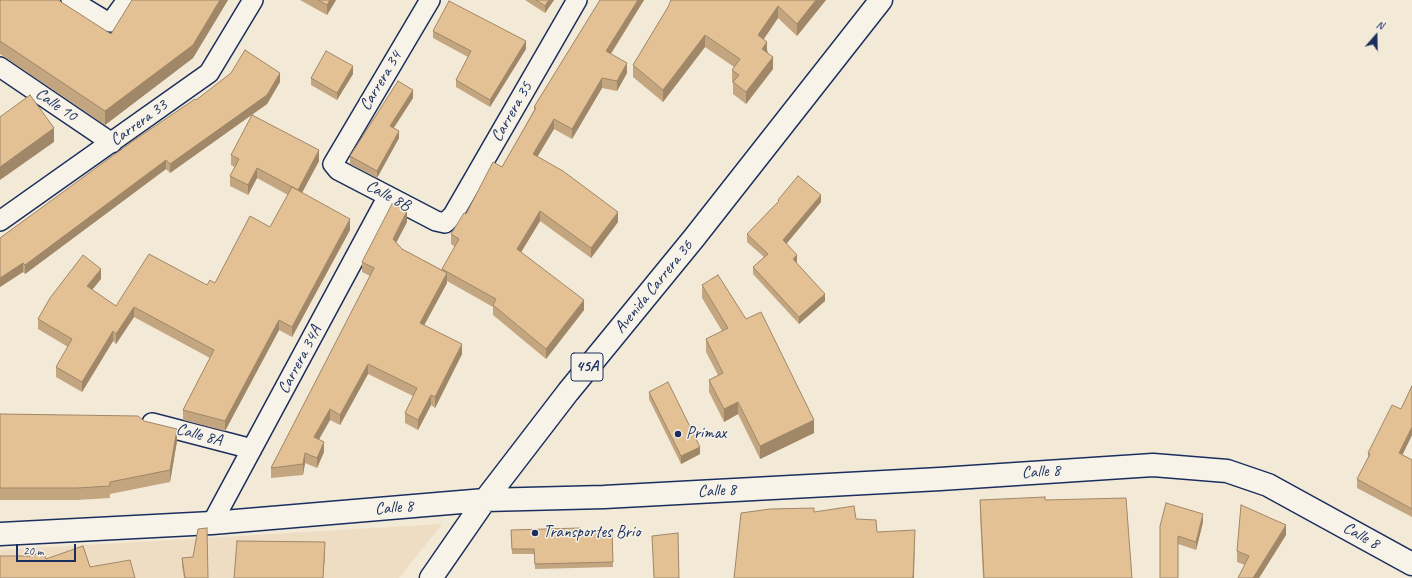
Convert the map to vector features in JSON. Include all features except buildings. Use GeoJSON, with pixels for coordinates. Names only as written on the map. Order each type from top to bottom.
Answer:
{"type":"FeatureCollection","features":[{"type":"Feature","properties":{"kind":"main road","name":"Avenida Carrera 36"},"geometry":{"type":"LineString","coordinates":[[431,578],[485,500],[568,392],[694,238],[881,0]]}},
{"type":"Feature","properties":{"kind":"main road","name":"Calle 8"},"geometry":{"type":"LineString","coordinates":[[0,534],[212,523],[485,500],[604,497],[940,479],[1153,465],[1228,471],[1268,485],[1412,564]]}},
{"type":"Feature","properties":{"kind":"street"},"geometry":{"type":"LineString","coordinates":[[70,0],[104,20],[111,22],[127,0]]}},
{"type":"Feature","properties":{"kind":"street","name":"Carrera 33"},"geometry":{"type":"LineString","coordinates":[[0,221],[209,73],[253,0]]}},
{"type":"Feature","properties":{"kind":"street","name":"Carrera 34"},"geometry":{"type":"LineString","coordinates":[[333,164],[430,0]]}},
{"type":"Feature","properties":{"kind":"street","name":"Carrera 35"},"geometry":{"type":"LineString","coordinates":[[445,223],[453,215],[577,0]]}},
{"type":"Feature","properties":{"kind":"street","name":"Calle 10"},"geometry":{"type":"LineString","coordinates":[[0,67],[112,143]]}},
{"type":"Feature","properties":{"kind":"street","name":"Calle 8B"},"geometry":{"type":"LineString","coordinates":[[333,164],[338,170],[436,221],[445,223]]}},
{"type":"Feature","properties":{"kind":"street","name":"Carrera 34A"},"geometry":{"type":"LineString","coordinates":[[212,523],[388,196]]}},
{"type":"Feature","properties":{"kind":"street","name":"Calle 8A"},"geometry":{"type":"LineString","coordinates":[[147,422],[252,449]]}},
{"type":"Feature","properties":{"kind":"shaded area"},"geometry":{"type":"Polygon","coordinates":[[[442,524],[399,578],[0,578],[0,550],[442,524]]]}},
{"type":"Feature","properties":{"kind":"place","name":"Primax"},"geometry":{"type":"Point","coordinates":[678,434]}},
{"type":"Feature","properties":{"kind":"place","name":"Transportes Brio"},"geometry":{"type":"Point","coordinates":[535,533]}}]}
